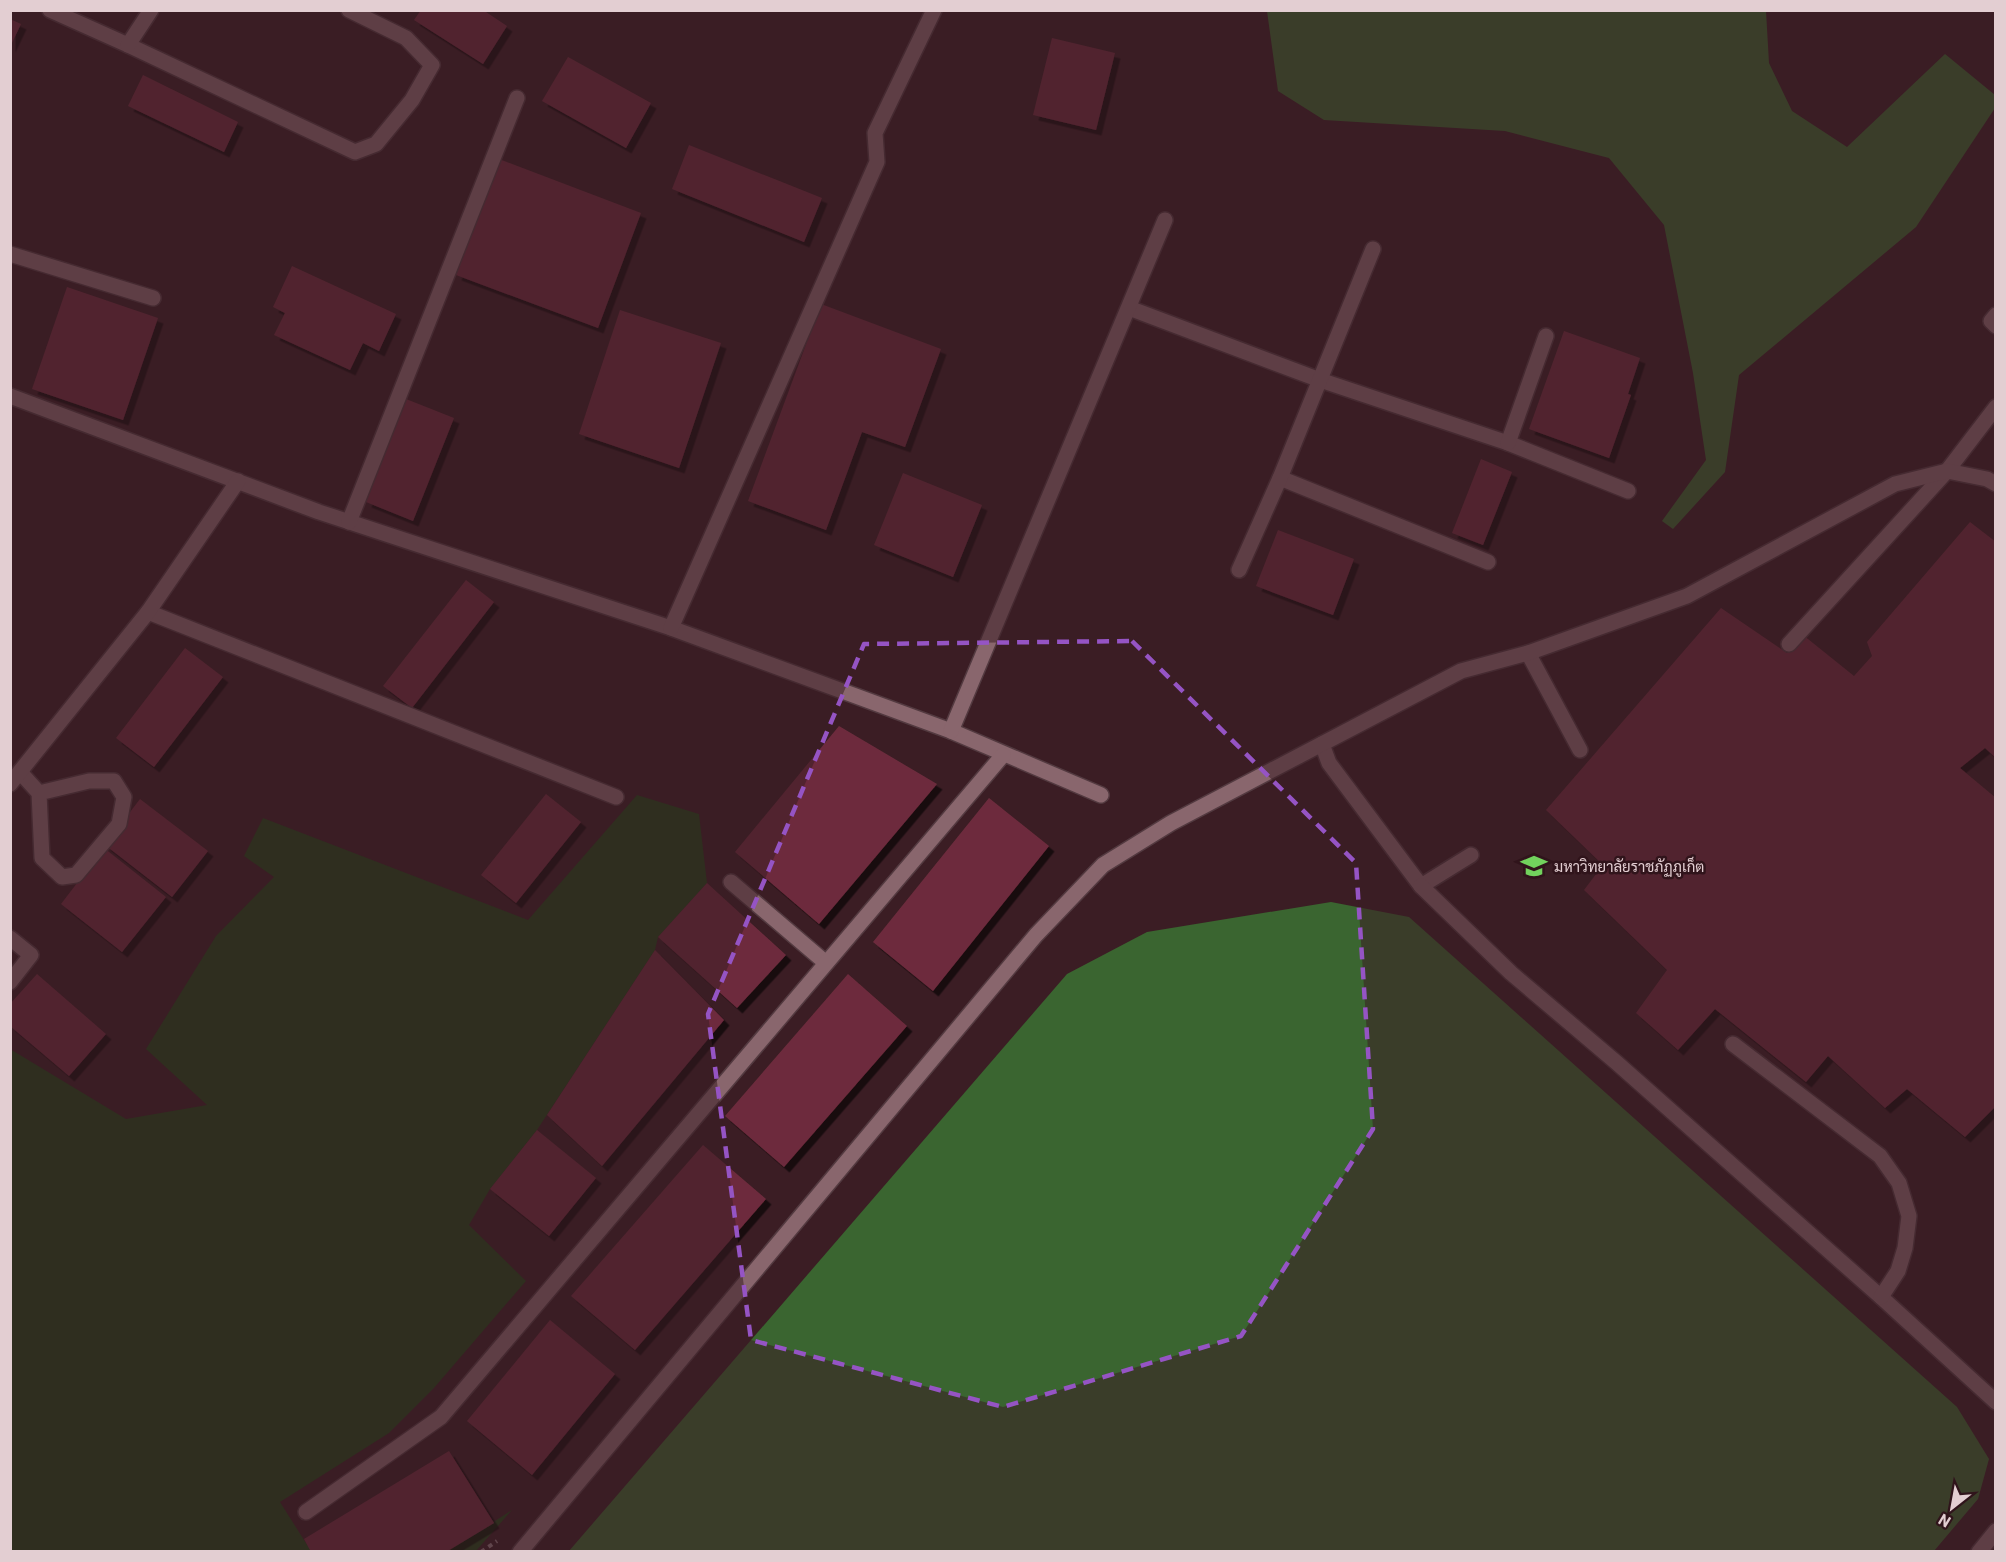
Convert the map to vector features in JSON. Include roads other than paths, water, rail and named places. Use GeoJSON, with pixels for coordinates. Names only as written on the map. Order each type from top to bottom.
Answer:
{"type":"FeatureCollection","features":[{"type":"Feature","properties":{"kind":"street"},"geometry":{"type":"LineString","coordinates":[[50,10],[355,152],[376,144],[412,100],[432,65],[406,38],[349,10]]}},
{"type":"Feature","properties":{"kind":"street"},"geometry":{"type":"LineString","coordinates":[[128,45],[151,10]]}},
{"type":"Feature","properties":{"kind":"street"},"geometry":{"type":"LineString","coordinates":[[671,628],[877,162],[875,133],[934,10]]}},
{"type":"Feature","properties":{"kind":"street"},"geometry":{"type":"LineString","coordinates":[[349,522],[517,98]]}},
{"type":"Feature","properties":{"kind":"street"},"geometry":{"type":"LineString","coordinates":[[951,731],[1165,220]]}},
{"type":"Feature","properties":{"kind":"street"},"geometry":{"type":"LineString","coordinates":[[1239,570],[1280,478],[1373,249]]}},
{"type":"Feature","properties":{"kind":"street"},"geometry":{"type":"LineString","coordinates":[[10,254],[153,298]]}},
{"type":"Feature","properties":{"kind":"street"},"geometry":{"type":"LineString","coordinates":[[1129,308],[1320,380],[1508,444],[1628,491]]}},
{"type":"Feature","properties":{"kind":"street"},"geometry":{"type":"LineString","coordinates":[[1995,315],[1991,321],[1995,326]]}},
{"type":"Feature","properties":{"kind":"street"},"geometry":{"type":"LineString","coordinates":[[1508,444],[1546,336]]}},
{"type":"Feature","properties":{"kind":"street"},"geometry":{"type":"LineString","coordinates":[[10,396],[349,522],[671,628],[951,731],[1101,795]]}},
{"type":"Feature","properties":{"kind":"street"},"geometry":{"type":"LineString","coordinates":[[1789,644],[1947,471],[1995,406]]}},
{"type":"Feature","properties":{"kind":"street"},"geometry":{"type":"LineString","coordinates":[[520,1551],[1036,935],[1103,865],[1171,823],[1461,671],[1528,653],[1687,596],[1895,484],[1947,471],[1987,478],[1995,484]]}},
{"type":"Feature","properties":{"kind":"street"},"geometry":{"type":"LineString","coordinates":[[1280,478],[1488,562]]}},
{"type":"Feature","properties":{"kind":"street"},"geometry":{"type":"LineString","coordinates":[[39,793],[42,858],[62,878],[76,875],[119,824],[124,797],[114,781],[89,781],[39,793],[15,778],[148,612],[238,481]]}},
{"type":"Feature","properties":{"kind":"street"},"geometry":{"type":"LineString","coordinates":[[148,612],[616,797]]}},
{"type":"Feature","properties":{"kind":"street"},"geometry":{"type":"LineString","coordinates":[[1528,653],[1580,750]]}},
{"type":"Feature","properties":{"kind":"street"},"geometry":{"type":"LineString","coordinates":[[1322,744],[1329,763],[1420,886],[1511,973],[1617,1063],[1881,1297],[1995,1402]]}},
{"type":"Feature","properties":{"kind":"street"},"geometry":{"type":"LineString","coordinates":[[306,1512],[441,1417],[1003,755]]}},
{"type":"Feature","properties":{"kind":"street"},"geometry":{"type":"LineString","coordinates":[[1420,886],[1471,855]]}},
{"type":"Feature","properties":{"kind":"street"},"geometry":{"type":"LineString","coordinates":[[731,882],[826,963]]}},
{"type":"Feature","properties":{"kind":"street"},"geometry":{"type":"LineString","coordinates":[[10,938],[31,955],[10,982]]}},
{"type":"Feature","properties":{"kind":"street"},"geometry":{"type":"LineString","coordinates":[[1734,1044],[1880,1156],[1899,1183],[1910,1216],[1905,1248],[1898,1271],[1881,1297]]}},
{"type":"Feature","properties":{"kind":"street"},"geometry":{"type":"LineString","coordinates":[[1979,1551],[1995,1531]]}},
{"type":"Feature","properties":{"kind":"place","name":"มหาวิทยาลัยราชภัฏภูเก็ต"},"geometry":{"type":"Point","coordinates":[1534,866]}}]}
